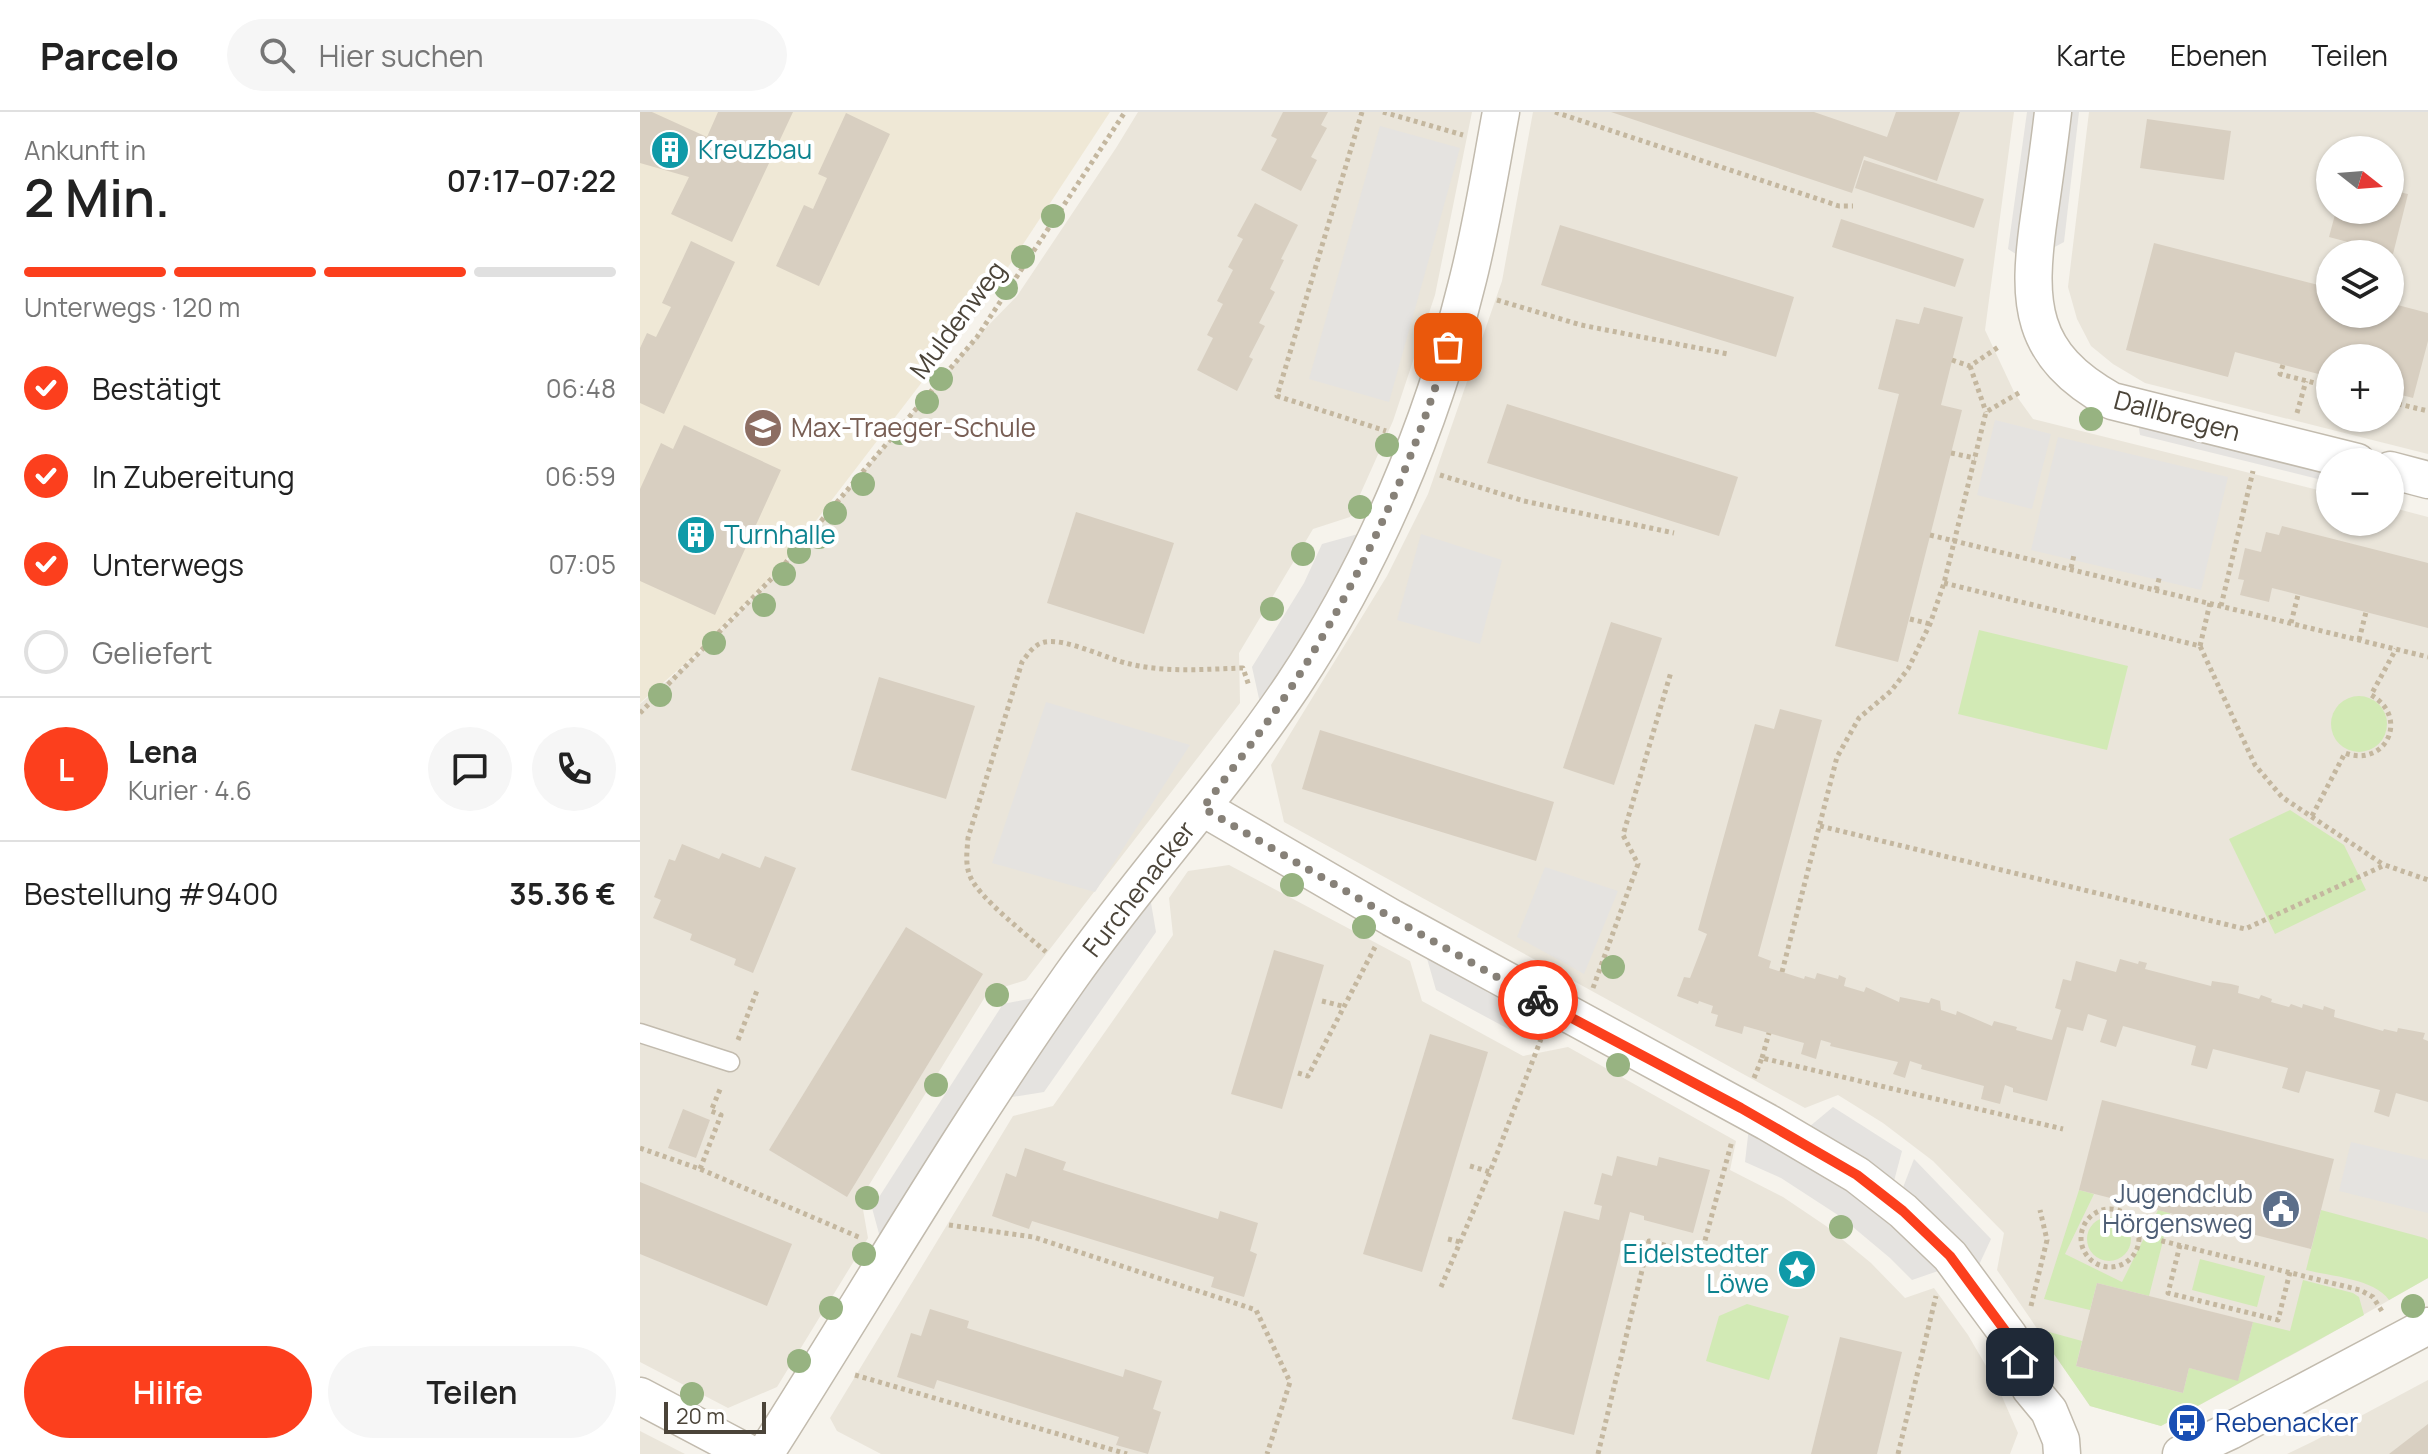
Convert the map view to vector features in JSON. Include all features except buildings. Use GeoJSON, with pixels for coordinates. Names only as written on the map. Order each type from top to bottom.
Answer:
{"type":"FeatureCollection","features":[{"type":"Feature","properties":{"kind":"street","name":"Dallbregen"},"geometry":{"type":"LineString","coordinates":[[2053,112],[2032,266],[2032,296],[2039,323],[2052,351],[2086,387],[2112,401],[2316,452]]}},
{"type":"Feature","properties":{"kind":"street","name":"Furchenacker"},"geometry":{"type":"LineString","coordinates":[[765,1454],[912,1219],[1071,976],[1262,729],[1295,682],[1333,618],[1413,453],[1466,290],[1482,223],[1498,128]]}},
{"type":"Feature","properties":{"kind":"street"},"geometry":{"type":"LineString","coordinates":[[2404,474],[2428,480]]}},
{"type":"Feature","properties":{"kind":"street"},"geometry":{"type":"LineString","coordinates":[[1203,808],[1392,918],[1741,1108],[1857,1175],[1903,1211],[1950,1256],[2009,1336],[2030,1388],[2049,1411],[2061,1440],[2062,1454]]}},
{"type":"Feature","properties":{"kind":"street"},"geometry":{"type":"LineString","coordinates":[[2181,1454],[2428,1326]]}},
{"type":"Feature","properties":{"kind":"street"},"geometry":{"type":"LineString","coordinates":[[640,1396],[750,1454]]}},
{"type":"Feature","properties":{"kind":"lane"},"geometry":{"type":"LineString","coordinates":[[640,1033],[730,1062]]}},
{"type":"Feature","properties":{"kind":"path","name":"Muldenweg"},"geometry":{"type":"LineString","coordinates":[[640,713],[777,573],[977,337],[1125,112]]}},
{"type":"Feature","properties":{"kind":"path"},"geometry":{"type":"LineString","coordinates":[[1362,112],[1277,396],[1524,501],[1674,533]]}},
{"type":"Feature","properties":{"kind":"path"},"geometry":{"type":"LineString","coordinates":[[1383,112],[1498,128]]}},
{"type":"Feature","properties":{"kind":"path"},"geometry":{"type":"LineString","coordinates":[[1555,112],[1839,206],[1853,206]]}},
{"type":"Feature","properties":{"kind":"path"},"geometry":{"type":"LineString","coordinates":[[1466,290],[1581,325],[1728,354]]}},
{"type":"Feature","properties":{"kind":"path"},"geometry":{"type":"LineString","coordinates":[[1970,366],[2000,346]]}},
{"type":"Feature","properties":{"kind":"path"},"geometry":{"type":"LineString","coordinates":[[1952,360],[1970,366]]}},
{"type":"Feature","properties":{"kind":"path"},"geometry":{"type":"LineString","coordinates":[[2283,365],[2280,374],[2316,384]]}},
{"type":"Feature","properties":{"kind":"path"},"geometry":{"type":"LineString","coordinates":[[1782,972],[1837,757],[1859,718],[1891,691],[1908,669],[1930,624],[1944,583],[1986,412],[1970,366]]}},
{"type":"Feature","properties":{"kind":"path"},"geometry":{"type":"LineString","coordinates":[[2294,426],[2306,381]]}},
{"type":"Feature","properties":{"kind":"path"},"geometry":{"type":"LineString","coordinates":[[1986,412],[2022,391]]}},
{"type":"Feature","properties":{"kind":"path"},"geometry":{"type":"LineString","coordinates":[[2404,405],[2428,411]]}},
{"type":"Feature","properties":{"kind":"path"},"geometry":{"type":"LineString","coordinates":[[1951,453],[1975,458]]}},
{"type":"Feature","properties":{"kind":"path"},"geometry":{"type":"LineString","coordinates":[[2221,606],[2253,469]]}},
{"type":"Feature","properties":{"kind":"path"},"geometry":{"type":"LineString","coordinates":[[1930,535],[2428,657]]}},
{"type":"Feature","properties":{"kind":"path"},"geometry":{"type":"LineString","coordinates":[[2071,568],[2074,555]]}},
{"type":"Feature","properties":{"kind":"path"},"geometry":{"type":"LineString","coordinates":[[2156,590],[2160,575]]}},
{"type":"Feature","properties":{"kind":"path"},"geometry":{"type":"LineString","coordinates":[[1944,583],[2200,646]]}},
{"type":"Feature","properties":{"kind":"path"},"geometry":{"type":"LineString","coordinates":[[2291,623],[2298,595]]}},
{"type":"Feature","properties":{"kind":"path"},"geometry":{"type":"LineString","coordinates":[[2210,603],[2200,646],[2255,765],[2282,797],[2385,865],[2428,880]]}},
{"type":"Feature","properties":{"kind":"path"},"geometry":{"type":"LineString","coordinates":[[2359,640],[2366,612]]}},
{"type":"Feature","properties":{"kind":"path"},"geometry":{"type":"LineString","coordinates":[[1910,619],[1930,624]]}},
{"type":"Feature","properties":{"kind":"path"},"geometry":{"type":"LineString","coordinates":[[1071,976],[981,891],[970,877],[966,859],[968,838],[1022,662],[1031,649],[1044,642],[1059,643],[1142,666],[1166,669],[1243,668],[1262,729]]}},
{"type":"Feature","properties":{"kind":"path"},"geometry":{"type":"LineString","coordinates":[[2312,816],[2345,753],[2359,756],[2372,754],[2388,738],[2391,725],[2388,710],[2371,695],[2396,649]]}},
{"type":"Feature","properties":{"kind":"path"},"geometry":{"type":"LineString","coordinates":[[1441,1287],[1490,1172],[1638,864],[1623,835],[1671,672]]}},
{"type":"Feature","properties":{"kind":"path"},"geometry":{"type":"LineString","coordinates":[[1820,826],[2245,929],[2385,865]]}},
{"type":"Feature","properties":{"kind":"path"},"geometry":{"type":"LineString","coordinates":[[1298,1073],[1308,1076],[1342,1006],[1392,918]]}},
{"type":"Feature","properties":{"kind":"path"},"geometry":{"type":"LineString","coordinates":[[1322,1001],[1342,1006]]}},
{"type":"Feature","properties":{"kind":"path"},"geometry":{"type":"LineString","coordinates":[[1598,1454],[1649,1241],[1701,1255],[1741,1108],[1769,1033]]}},
{"type":"Feature","properties":{"kind":"path"},"geometry":{"type":"LineString","coordinates":[[1762,1058],[2063,1129]]}},
{"type":"Feature","properties":{"kind":"path"},"geometry":{"type":"LineString","coordinates":[[640,1148],[700,1169],[892,1251]]}},
{"type":"Feature","properties":{"kind":"path"},"geometry":{"type":"LineString","coordinates":[[1470,1166],[1490,1172]]}},
{"type":"Feature","properties":{"kind":"path"},"geometry":{"type":"LineString","coordinates":[[2030,1309],[2047,1240],[2040,1210]]}},
{"type":"Feature","properties":{"kind":"path"},"geometry":{"type":"LineString","coordinates":[[2106,1210],[2115,1210],[2131,1218],[2138,1235],[2138,1244],[2129,1259],[2113,1266],[2104,1267],[2089,1258],[2081,1242],[2084,1224],[2097,1212],[2106,1210]]}},
{"type":"Feature","properties":{"kind":"path"},"geometry":{"type":"LineString","coordinates":[[912,1219],[1033,1237],[1256,1310],[1290,1382],[1267,1454]]}},
{"type":"Feature","properties":{"kind":"path"},"geometry":{"type":"LineString","coordinates":[[2138,1235],[2367,1292],[2385,1316]]}},
{"type":"Feature","properties":{"kind":"path"},"geometry":{"type":"LineString","coordinates":[[1448,1239],[1460,1242]]}},
{"type":"Feature","properties":{"kind":"path"},"geometry":{"type":"LineString","coordinates":[[2180,1245],[2168,1293],[2278,1320],[2290,1272]]}},
{"type":"Feature","properties":{"kind":"path"},"geometry":{"type":"LineString","coordinates":[[1898,1454],[1937,1293]]}},
{"type":"Feature","properties":{"kind":"path"},"geometry":{"type":"LineString","coordinates":[[822,1365],[1127,1454]]}},
{"type":"Feature","properties":{"kind":"shaded area","name":"Max-Traeger-Schule"},"geometry":{"type":"Polygon","coordinates":[[[640,112],[1110,112],[997,284],[776,573],[695,655],[640,703],[640,112]]]}},
{"type":"Feature","properties":{"kind":"shaded area"},"geometry":{"type":"Polygon","coordinates":[[[1138,112],[1472,112],[1435,295],[1393,421],[1350,517],[1313,529],[1239,653],[1240,703],[1026,980],[988,992],[861,1198],[868,1238],[777,1387],[728,1408],[640,1362],[640,704],[696,656],[776,574],[977,337],[1017,296],[1138,112]]]}},
{"type":"Feature","properties":{"kind":"shaded area"},"geometry":{"type":"Polygon","coordinates":[[[1533,112],[2014,112],[1985,330],[2015,394],[2033,419],[2316,490],[2316,536],[2404,536],[2404,511],[2428,517],[2428,1278],[2161,1426],[2090,1406],[1997,1270],[2004,1233],[1933,1161],[1883,1123],[1838,1095],[1805,1108],[1284,822],[1271,765],[1387,576],[1428,494],[1502,281],[1533,112]]]}},
{"type":"Feature","properties":{"kind":"shaded area"},"geometry":{"type":"Polygon","coordinates":[[[2027,112],[2039,112],[2019,256],[2008,249],[2027,112]]]}},
{"type":"Feature","properties":{"kind":"shaded area"},"geometry":{"type":"Polygon","coordinates":[[[2068,112],[2079,112],[2064,242],[2051,249],[2068,112]]]}},
{"type":"Feature","properties":{"kind":"shaded area"},"geometry":{"type":"Polygon","coordinates":[[[2089,112],[2428,112],[2428,454],[2340,432],[2404,432],[2404,344],[2316,344],[2316,426],[2145,383],[2113,364],[2091,346],[2077,319],[2068,287],[2089,112]]]}},
{"type":"Feature","properties":{"kind":"shaded area"},"geometry":{"type":"Polygon","coordinates":[[[1380,126],[1460,148],[1389,402],[1309,379],[1380,126]]]}},
{"type":"Feature","properties":{"kind":"shaded area"},"geometry":{"type":"Polygon","coordinates":[[[1995,420],[2051,434],[2032,509],[1977,495],[1995,420]]]}},
{"type":"Feature","properties":{"kind":"shaded area"},"geometry":{"type":"Polygon","coordinates":[[[2138,422],[2316,466],[2316,479],[2140,435],[2138,422]]]}},
{"type":"Feature","properties":{"kind":"shaded area"},"geometry":{"type":"Polygon","coordinates":[[[2058,437],[2228,477],[2201,590],[2031,550],[2058,437]]]}},
{"type":"Feature","properties":{"kind":"shaded area"},"geometry":{"type":"Polygon","coordinates":[[[1358,534],[1330,592],[1260,703],[1252,667],[1304,583],[1322,544],[1358,534]]]}},
{"type":"Feature","properties":{"kind":"shaded area"},"geometry":{"type":"Polygon","coordinates":[[[1421,534],[1502,560],[1480,644],[1397,620],[1421,534]]]}},
{"type":"Feature","properties":{"kind":"shaded area"},"geometry":{"type":"Polygon","coordinates":[[[1046,702],[1190,745],[1095,892],[992,863],[1046,702]]]}},
{"type":"Feature","properties":{"kind":"shaded area"},"geometry":{"type":"Polygon","coordinates":[[[1229,865],[1410,961],[1422,1001],[1523,1056],[1568,1047],[1736,1141],[1730,1170],[1783,1197],[1826,1226],[1871,1263],[1905,1298],[1934,1288],[1968,1335],[1996,1383],[2018,1433],[2010,1454],[881,1454],[837,1431],[830,1418],[1013,1116],[1053,1106],[1173,935],[1169,898],[1188,871],[1229,865]]]}},
{"type":"Feature","properties":{"kind":"shaded area"},"geometry":{"type":"Polygon","coordinates":[[[1545,867],[1618,891],[1584,974],[1517,937],[1545,867]]]}},
{"type":"Feature","properties":{"kind":"shaded area"},"geometry":{"type":"Polygon","coordinates":[[[1150,897],[1156,932],[1044,1092],[1006,1098],[1150,897]]]}},
{"type":"Feature","properties":{"kind":"shaded area"},"geometry":{"type":"Polygon","coordinates":[[[1426,955],[1565,1028],[1527,1039],[1436,990],[1426,955]]]}},
{"type":"Feature","properties":{"kind":"shaded area"},"geometry":{"type":"Polygon","coordinates":[[[1038,997],[881,1241],[872,1208],[1003,1004],[1038,997]]]}},
{"type":"Feature","properties":{"kind":"shaded area"},"geometry":{"type":"Polygon","coordinates":[[[1833,1107],[1902,1151],[1894,1181],[1809,1127],[1833,1107]]]}},
{"type":"Feature","properties":{"kind":"shaded area"},"geometry":{"type":"Polygon","coordinates":[[[1749,1127],[1859,1193],[1941,1270],[1912,1280],[1841,1217],[1781,1178],[1745,1162],[1749,1127]]]}},
{"type":"Feature","properties":{"kind":"shaded area"},"geometry":{"type":"Polygon","coordinates":[[[2351,1142],[2428,1160],[2428,1213],[2339,1191],[2351,1142]]]}},
{"type":"Feature","properties":{"kind":"shaded area"},"geometry":{"type":"Polygon","coordinates":[[[1914,1159],[1991,1239],[1978,1267],[1902,1190],[1914,1159]]]}},
{"type":"Feature","properties":{"kind":"shaded area"},"geometry":{"type":"Polygon","coordinates":[[[2428,1380],[2428,1454],[2287,1454],[2314,1441],[2428,1380]]]}},
{"type":"Feature","properties":{"kind":"shaded area"},"geometry":{"type":"Polygon","coordinates":[[[640,1431],[685,1454],[640,1454],[640,1431]]]}},
{"type":"Feature","properties":{"kind":"green space"},"geometry":{"type":"Polygon","coordinates":[[[1979,630],[2128,666],[2107,750],[1958,714],[1979,630]]]}},
{"type":"Feature","properties":{"kind":"green space"},"geometry":{"type":"Polygon","coordinates":[[[2359,696],[2379,704],[2387,724],[2379,744],[2359,752],[2339,744],[2331,724],[2339,704],[2359,696]]]}},
{"type":"Feature","properties":{"kind":"green space"},"geometry":{"type":"Polygon","coordinates":[[[2290,810],[2344,845],[2366,890],[2275,934],[2229,839],[2290,810]]]}},
{"type":"Feature","properties":{"kind":"green space"},"geometry":{"type":"Polygon","coordinates":[[[2079,1190],[2094,1194],[2065,1254],[2122,1282],[2158,1210],[2170,1213],[2149,1296],[2097,1283],[2090,1310],[2044,1299],[2079,1190]]]}},
{"type":"Feature","properties":{"kind":"green space"},"geometry":{"type":"Polygon","coordinates":[[[2321,1210],[2425,1238],[2428,1240],[2428,1278],[2389,1300],[2374,1287],[2363,1283],[2306,1270],[2321,1210]]]}},
{"type":"Feature","properties":{"kind":"green space"},"geometry":{"type":"Polygon","coordinates":[[[2109,1217],[2125,1223],[2131,1239],[2125,1255],[2109,1261],[2093,1255],[2087,1239],[2093,1223],[2109,1217]]]}},
{"type":"Feature","properties":{"kind":"green space"},"geometry":{"type":"Polygon","coordinates":[[[2200,1259],[2265,1276],[2257,1307],[2192,1290],[2200,1259]]]}},
{"type":"Feature","properties":{"kind":"green space"},"geometry":{"type":"Polygon","coordinates":[[[2303,1280],[2353,1293],[2359,1297],[2364,1315],[2161,1426],[2090,1406],[2040,1334],[2042,1330],[2082,1341],[2076,1366],[2183,1393],[2189,1368],[2238,1380],[2253,1322],[2290,1331],[2303,1280]]]}},
{"type":"Feature","properties":{"kind":"green space"},"geometry":{"type":"Polygon","coordinates":[[[1747,1304],[1789,1316],[1769,1380],[1706,1361],[1719,1316],[1747,1304]]]}},
{"type":"Feature","properties":{"kind":"way so far"},"geometry":{"type":"LineString","coordinates":[[1448,347],[1408,465],[1364,560],[1295,682],[1203,808],[1538,1000]]}},
{"type":"Feature","properties":{"kind":"place","name":"Kreuzbau"},"geometry":{"type":"Point","coordinates":[670,150]}},
{"type":"Feature","properties":{"kind":"place","name":"Max-Traeger-Schule"},"geometry":{"type":"Point","coordinates":[763,428]}},
{"type":"Feature","properties":{"kind":"place","name":"Turnhalle"},"geometry":{"type":"Point","coordinates":[696,535]}},
{"type":"Feature","properties":{"kind":"place","name":"Jugendclub Hörgensweg"},"geometry":{"type":"Point","coordinates":[2281,1209]}},
{"type":"Feature","properties":{"kind":"place","name":"Eidelstedter Löwe"},"geometry":{"type":"Point","coordinates":[1797,1269]}},
{"type":"Feature","properties":{"kind":"place","name":"Rebenacker"},"geometry":{"type":"Point","coordinates":[2187,1423]}},
{"type":"Feature","properties":{"kind":"route"},"geometry":{"type":"LineString","coordinates":[[1538,1000],[1741,1108],[1857,1175],[1903,1211],[1950,1256],[2009,1336],[2020,1362]]}}]}
